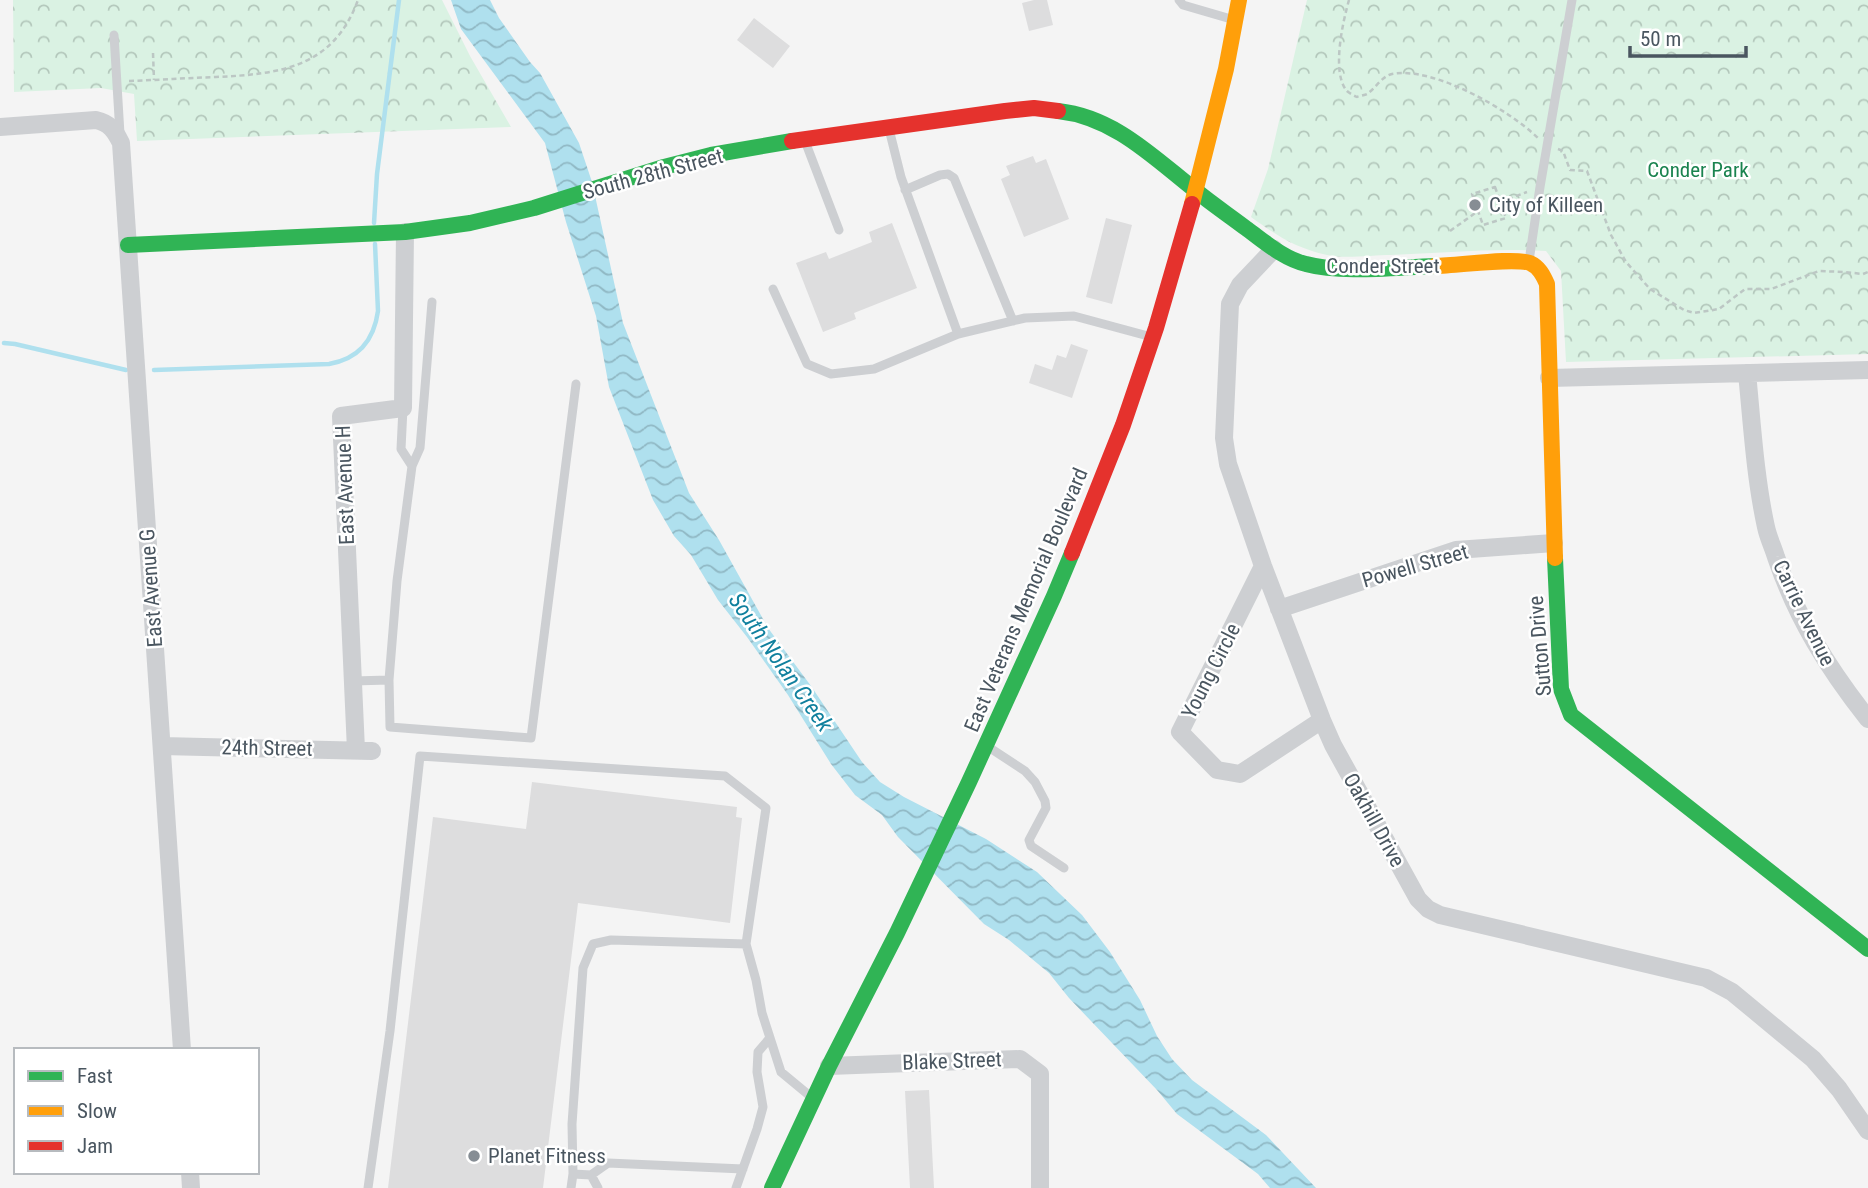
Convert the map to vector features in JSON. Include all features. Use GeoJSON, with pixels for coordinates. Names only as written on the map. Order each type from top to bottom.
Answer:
{"type":"FeatureCollection","features":[{"type":"Feature","properties":{"kind":"street","name":"East Veterans Memorial Boulevard"},"geometry":{"type":"LineString","coordinates":[[772,1188],[969,782],[1054,596],[1123,425],[1153,337],[1196,191],[1240,0]]}},
{"type":"Feature","properties":{"kind":"street","name":"South 28th Street"},"geometry":{"type":"LineString","coordinates":[[128,245],[405,232],[460,225],[534,208],[685,161],[804,139],[1034,108],[1090,117],[1117,130],[1150,152],[1196,191]]}},
{"type":"Feature","properties":{"kind":"street"},"geometry":{"type":"LineString","coordinates":[[0,127],[96,120],[107,124],[117,136]]}},
{"type":"Feature","properties":{"kind":"street","name":"East Avenue G"},"geometry":{"type":"LineString","coordinates":[[117,136],[128,245],[182,1048]]}},
{"type":"Feature","properties":{"kind":"street","name":"Conder Street"},"geometry":{"type":"LineString","coordinates":[[1196,191],[1274,249],[1304,264],[1332,269],[1451,266],[1510,261],[1529,263]]}},
{"type":"Feature","properties":{"kind":"street"},"geometry":{"type":"LineString","coordinates":[[403,408],[405,232]]}},
{"type":"Feature","properties":{"kind":"street","name":"Oakhill Drive"},"geometry":{"type":"LineString","coordinates":[[1274,249],[1240,285],[1230,304],[1224,438],[1228,464],[1263,566],[1322,720],[1333,745],[1418,899],[1428,909],[1440,915],[1706,978],[1732,992],[1814,1059],[1868,1131]]}},
{"type":"Feature","properties":{"kind":"street","name":"Sutton Drive"},"geometry":{"type":"LineString","coordinates":[[1529,263],[1540,270],[1547,284],[1554,542],[1561,689],[1564,702],[1571,715],[1868,949]]}},
{"type":"Feature","properties":{"kind":"street"},"geometry":{"type":"LineString","coordinates":[[1549,378],[1868,370]]}},
{"type":"Feature","properties":{"kind":"street","name":"Carrie Avenue"},"geometry":{"type":"LineString","coordinates":[[1747,373],[1766,527],[1786,585],[1813,640],[1837,680],[1868,719]]}},
{"type":"Feature","properties":{"kind":"street","name":"East Avenue H"},"geometry":{"type":"LineString","coordinates":[[364,750],[353,681],[341,416],[403,408]]}},
{"type":"Feature","properties":{"kind":"street","name":"Powell Street"},"geometry":{"type":"LineString","coordinates":[[1279,609],[1456,550],[1554,542]]}},
{"type":"Feature","properties":{"kind":"street","name":"Young Circle"},"geometry":{"type":"LineString","coordinates":[[1263,566],[1180,732],[1217,770],[1240,774],[1322,720]]}},
{"type":"Feature","properties":{"kind":"street","name":"24th Street"},"geometry":{"type":"LineString","coordinates":[[162,746],[364,750]]}},
{"type":"Feature","properties":{"kind":"street","name":"Blake Street"},"geometry":{"type":"LineString","coordinates":[[829,1066],[1020,1059],[1040,1074],[1040,1188]]}},
{"type":"Feature","properties":{"kind":"lane"},"geometry":{"type":"LineString","coordinates":[[1179,0],[1183,5],[1236,20]]}},
{"type":"Feature","properties":{"kind":"lane"},"geometry":{"type":"LineString","coordinates":[[1529,263],[1539,187],[1572,0]]}},
{"type":"Feature","properties":{"kind":"lane"},"geometry":{"type":"LineString","coordinates":[[114,35],[117,136]]}},
{"type":"Feature","properties":{"kind":"lane"},"geometry":{"type":"LineString","coordinates":[[888,127],[905,190],[958,334]]}},
{"type":"Feature","properties":{"kind":"lane"},"geometry":{"type":"LineString","coordinates":[[804,139],[839,230]]}},
{"type":"Feature","properties":{"kind":"lane"},"geometry":{"type":"LineString","coordinates":[[905,190],[940,175],[948,174],[954,178],[1013,321]]}},
{"type":"Feature","properties":{"kind":"lane"},"geometry":{"type":"LineString","coordinates":[[773,289],[807,364],[831,374],[874,369],[958,334],[1025,318],[1074,316],[1153,337]]}},
{"type":"Feature","properties":{"kind":"lane"},"geometry":{"type":"LineString","coordinates":[[432,302],[420,448],[412,466],[397,581],[389,680],[390,727],[531,737],[576,384]]}},
{"type":"Feature","properties":{"kind":"lane"},"geometry":{"type":"LineString","coordinates":[[403,408],[401,449],[412,466]]}},
{"type":"Feature","properties":{"kind":"lane"},"geometry":{"type":"LineString","coordinates":[[353,681],[389,680]]}},
{"type":"Feature","properties":{"kind":"lane"},"geometry":{"type":"LineString","coordinates":[[986,745],[1025,771],[1035,782],[1046,808],[1029,840],[1031,846],[1064,868]]}},
{"type":"Feature","properties":{"kind":"lane"},"geometry":{"type":"LineString","coordinates":[[368,1188],[390,1031],[420,755],[725,776],[766,808],[746,944],[769,1039],[781,1072],[814,1099]]}},
{"type":"Feature","properties":{"kind":"lane"},"geometry":{"type":"LineString","coordinates":[[571,1188],[572,1124],[583,968],[593,944],[611,940],[746,944]]}},
{"type":"Feature","properties":{"kind":"lane"},"geometry":{"type":"LineString","coordinates":[[736,1188],[763,1107],[757,1072],[758,1052],[769,1039]]}},
{"type":"Feature","properties":{"kind":"lane"},"geometry":{"type":"LineString","coordinates":[[573,1174],[592,1175],[608,1163],[743,1169]]}},
{"type":"Feature","properties":{"kind":"lane"},"geometry":{"type":"LineString","coordinates":[[592,1175],[598,1188]]}},
{"type":"Feature","properties":{"kind":"path"},"geometry":{"type":"LineString","coordinates":[[129,81],[254,75],[297,65],[317,55],[331,43],[345,28],[358,0]]}},
{"type":"Feature","properties":{"kind":"path"},"geometry":{"type":"LineString","coordinates":[[1349,0],[1341,29],[1339,63],[1343,83],[1348,92],[1357,97],[1366,94],[1389,75],[1408,73],[1437,79],[1504,111],[1525,125],[1547,147],[1563,151],[1570,170],[1587,172],[1611,235],[1626,262],[1650,289],[1684,310],[1694,313],[1719,309],[1745,289],[1771,289],[1819,271],[1863,274],[1868,272]]}},
{"type":"Feature","properties":{"kind":"path"},"geometry":{"type":"LineString","coordinates":[[153,53],[154,80]]}},
{"type":"Feature","properties":{"kind":"path"},"geometry":{"type":"LineString","coordinates":[[1495,187],[1506,218],[1483,225],[1478,211],[1472,194],[1495,187]]}},
{"type":"Feature","properties":{"kind":"path"},"geometry":{"type":"LineString","coordinates":[[1500,202],[1539,187]]}},
{"type":"Feature","properties":{"kind":"path"},"geometry":{"type":"LineString","coordinates":[[1450,231],[1478,211]]}},
{"type":"Feature","properties":{"kind":"green space"},"geometry":{"type":"Polygon","coordinates":[[[13,0],[442,0],[470,56],[511,127],[137,141],[134,94],[101,88],[14,92],[13,0]]]}},
{"type":"Feature","properties":{"kind":"green space","name":"Conder Park"},"geometry":{"type":"Polygon","coordinates":[[[1307,0],[1868,0],[1868,354],[1566,362],[1561,271],[1546,251],[1488,250],[1342,257],[1305,249],[1278,235],[1251,217],[1268,169],[1307,0]]]}},
{"type":"Feature","properties":{"kind":"water","name":"South Nolan Creek"},"geometry":{"type":"Polygon","coordinates":[[[451,0],[490,0],[499,18],[540,73],[579,143],[592,182],[623,323],[689,493],[719,540],[768,628],[862,762],[880,782],[986,839],[1037,872],[1082,915],[1110,952],[1172,1059],[1192,1080],[1266,1135],[1316,1188],[1270,1188],[1258,1174],[1177,1114],[1049,973],[1009,940],[984,924],[898,837],[882,815],[855,795],[831,764],[788,695],[718,600],[653,500],[609,387],[596,316],[566,222],[545,143],[461,29],[451,0]]]}},
{"type":"Feature","properties":{"kind":"building"},"geometry":{"type":"Polygon","coordinates":[[[1047,0],[1053,25],[1029,31],[1022,3],[1047,0]]]}},
{"type":"Feature","properties":{"kind":"building"},"geometry":{"type":"Polygon","coordinates":[[[754,18],[790,46],[773,68],[737,40],[754,18]]]}},
{"type":"Feature","properties":{"kind":"building"},"geometry":{"type":"Polygon","coordinates":[[[1033,156],[1036,163],[1046,159],[1069,219],[1024,237],[1001,179],[1010,175],[1006,166],[1033,156]]]}},
{"type":"Feature","properties":{"kind":"building"},"geometry":{"type":"Polygon","coordinates":[[[1106,218],[1132,225],[1112,304],[1086,297],[1106,218]]]}},
{"type":"Feature","properties":{"kind":"building"},"geometry":{"type":"Polygon","coordinates":[[[892,223],[917,288],[854,313],[856,319],[823,332],[796,263],[826,252],[829,259],[872,242],[869,232],[892,223]]]}},
{"type":"Feature","properties":{"kind":"building"},"geometry":{"type":"Polygon","coordinates":[[[1071,344],[1088,350],[1072,398],[1029,383],[1035,364],[1052,370],[1057,355],[1066,358],[1071,344]]]}},
{"type":"Feature","properties":{"kind":"building"},"geometry":{"type":"Polygon","coordinates":[[[532,782],[737,807],[736,817],[742,818],[730,923],[578,903],[543,1188],[388,1188],[433,817],[526,829],[532,782]]]}},
{"type":"Feature","properties":{"kind":"building"},"geometry":{"type":"Polygon","coordinates":[[[929,1090],[934,1188],[910,1188],[905,1091],[929,1090]]]}},
{"type":"Feature","properties":{"kind":"waterway"},"geometry":{"type":"LineString","coordinates":[[374,223],[377,174],[399,0]]}},
{"type":"Feature","properties":{"kind":"waterway"},"geometry":{"type":"LineString","coordinates":[[154,370],[329,364],[348,358],[363,346],[376,321],[378,311],[375,244]]}},
{"type":"Feature","properties":{"kind":"waterway"},"geometry":{"type":"LineString","coordinates":[[4,343],[126,370]]}},
{"type":"Feature","properties":{"kind":"traffic: fast"},"geometry":{"type":"LineString","coordinates":[[1058,111],[1097,121],[1132,140],[1208,200],[1282,254],[1298,262],[1336,269],[1435,266]]}},
{"type":"Feature","properties":{"kind":"traffic: fast"},"geometry":{"type":"LineString","coordinates":[[128,245],[405,232],[470,223],[534,208],[711,155],[792,141]]}},
{"type":"Feature","properties":{"kind":"traffic: fast"},"geometry":{"type":"LineString","coordinates":[[772,1188],[969,782],[1072,553]]}},
{"type":"Feature","properties":{"kind":"traffic: fast"},"geometry":{"type":"LineString","coordinates":[[1555,558],[1561,689],[1571,715],[1868,949]]}},
{"type":"Feature","properties":{"kind":"traffic: slow"},"geometry":{"type":"LineString","coordinates":[[1192,204],[1226,69],[1239,0]]}},
{"type":"Feature","properties":{"kind":"traffic: slow"},"geometry":{"type":"LineString","coordinates":[[1435,266],[1522,261],[1536,267],[1547,284],[1555,558]]}},
{"type":"Feature","properties":{"kind":"traffic: jam"},"geometry":{"type":"LineString","coordinates":[[792,141],[1005,111],[1034,108],[1058,111]]}},
{"type":"Feature","properties":{"kind":"traffic: jam"},"geometry":{"type":"LineString","coordinates":[[1072,553],[1123,425],[1156,328],[1192,204]]}},
{"type":"Feature","properties":{"kind":"place","name":"City of Killeen"},"geometry":{"type":"Point","coordinates":[1475,205]}},
{"type":"Feature","properties":{"kind":"place","name":"Planet Fitness"},"geometry":{"type":"Point","coordinates":[474,1156]}}]}
